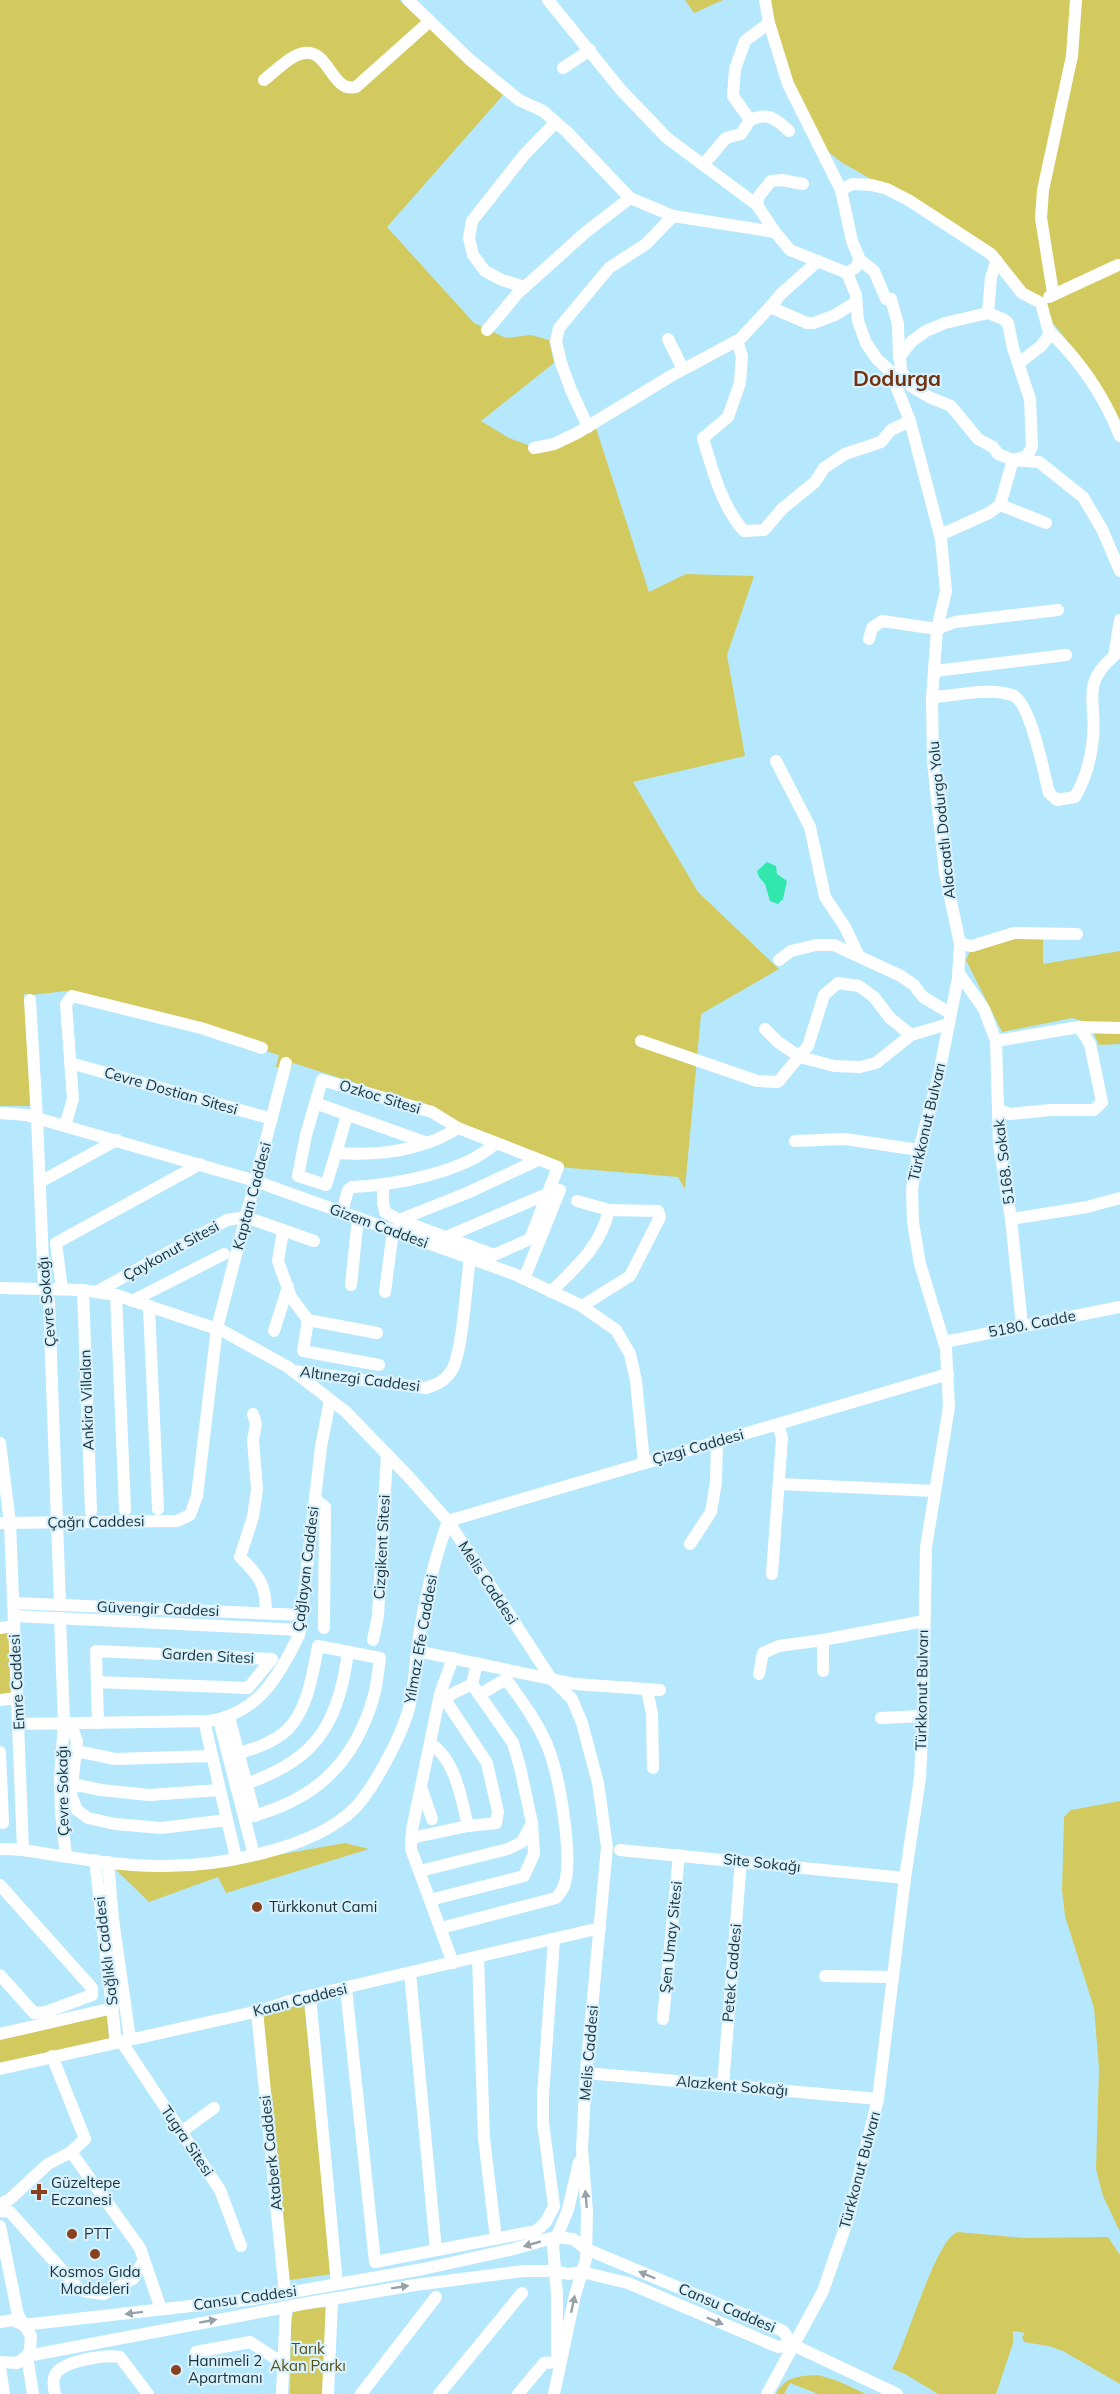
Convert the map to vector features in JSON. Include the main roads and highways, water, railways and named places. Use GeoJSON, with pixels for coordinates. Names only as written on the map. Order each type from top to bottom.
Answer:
{"type":"FeatureCollection","features":[{"type":"Feature","properties":{"kind":"place","name":"Türkkonut Cami"},"geometry":{"type":"Point","coordinates":[257,1907]}},
{"type":"Feature","properties":{"kind":"place","name":"Güzeltepe Eczanesi"},"geometry":{"type":"Point","coordinates":[39,2192]}},
{"type":"Feature","properties":{"kind":"place","name":"PTT"},"geometry":{"type":"Point","coordinates":[72,2234]}},
{"type":"Feature","properties":{"kind":"place","name":"Kosmos Gıda Maddeleri"},"geometry":{"type":"Point","coordinates":[95,2254]}},
{"type":"Feature","properties":{"kind":"place","name":"Hanımeli 2 Apartmanı"},"geometry":{"type":"Point","coordinates":[176,2370]}},
{"type":"Feature","properties":{"kind":"district","name":"Dodurga"},"geometry":{"type":"Point","coordinates":[897,379]}},
{"type":"Feature","properties":{"kind":"park label","name":"Tarık Akan Parkı"},"geometry":{"type":"Point","coordinates":[308,2358]}}]}
